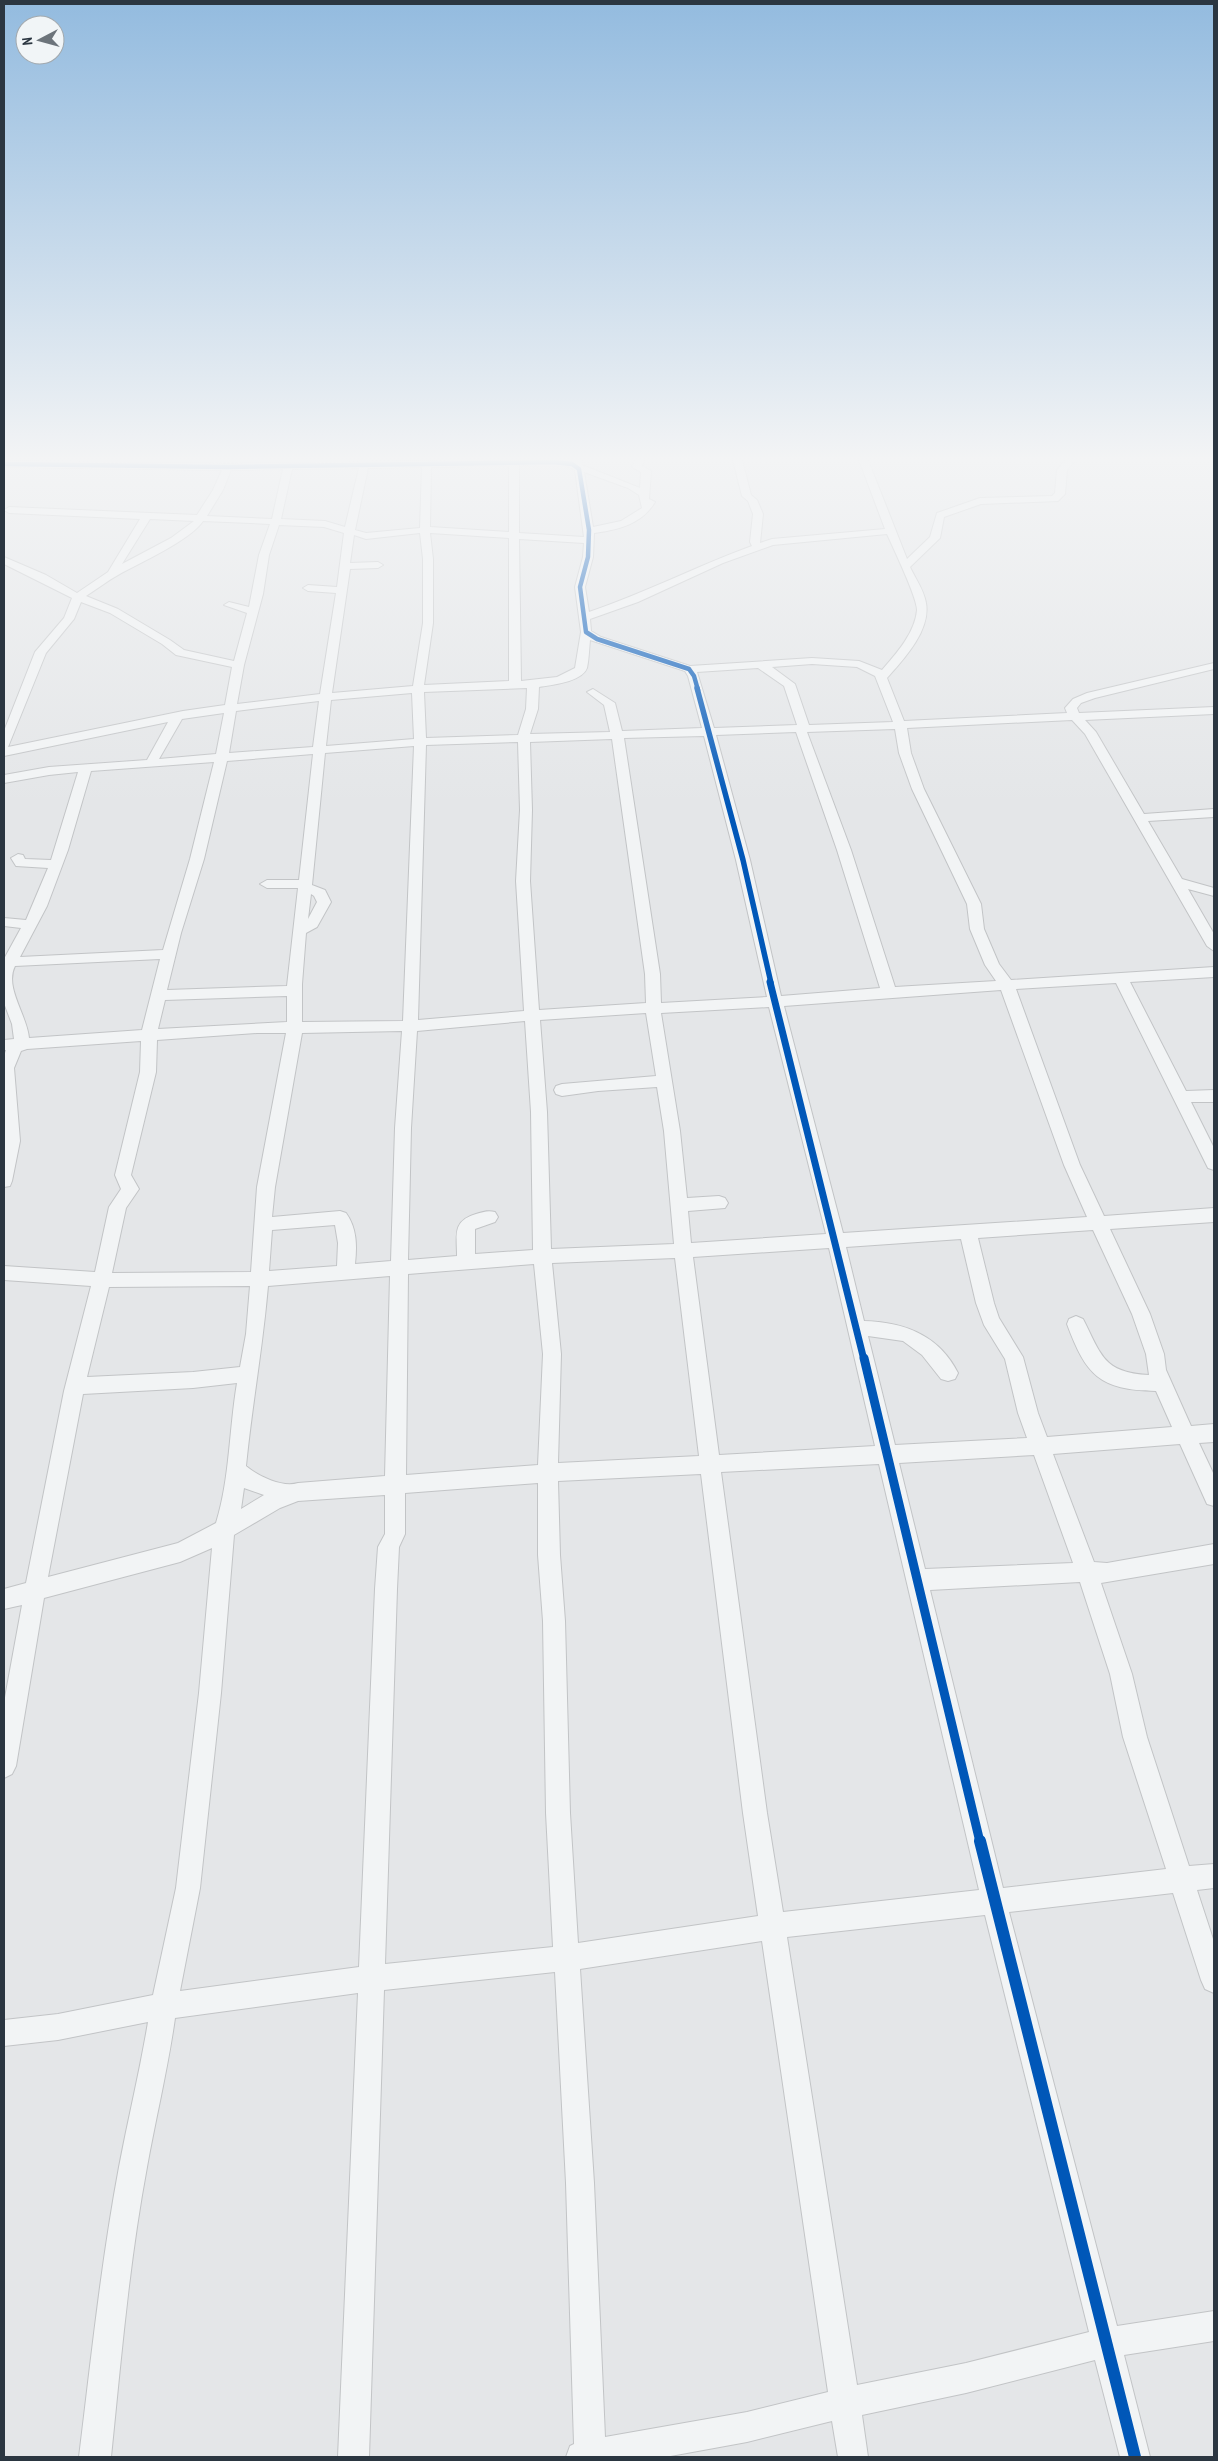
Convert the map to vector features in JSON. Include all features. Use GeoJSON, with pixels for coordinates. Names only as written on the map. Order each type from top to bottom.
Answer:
{"type":"FeatureCollection","features":[{"type":"Feature","properties":{"kind":"street"},"geometry":{"type":"LineString","coordinates":[[37,575],[78,597],[114,611],[164,640],[180,653],[238,665]]}},
{"type":"Feature","properties":{"kind":"street"},"geometry":{"type":"LineString","coordinates":[[4,744],[28,680],[41,652],[69,619],[78,597],[111,575]]}},
{"type":"Feature","properties":{"kind":"street"},"geometry":{"type":"LineString","coordinates":[[4,1766],[35,1591],[76,1386],[91,1318],[111,1246],[118,1207],[130,1189],[123,1175],[148,1072],[150,1035],[169,954],[197,859],[222,756],[232,708],[238,665],[253,610],[260,575]]}},
{"type":"Feature","properties":{"kind":"street"},"geometry":{"type":"LineString","coordinates":[[94,2457],[112,2302],[133,2167],[152,2082],[164,2006],[188,1888],[210,1693],[224,1531],[232,1508],[235,1468],[253,1349],[266,1187],[294,1028],[300,930],[325,698],[344,575]]}},
{"type":"Feature","properties":{"kind":"street"},"geometry":{"type":"LineString","coordinates":[[354,2457],[386,1589],[389,1548],[395,1534],[403,1128],[410,1026],[420,742],[418,688],[428,623],[428,575]]}},
{"type":"Feature","properties":{"kind":"street"},"geometry":{"type":"LineString","coordinates":[[515,575],[515,685]]}},
{"type":"Feature","properties":{"kind":"street"},"geometry":{"type":"LineString","coordinates":[[4,752],[177,717],[232,708],[418,688],[515,685],[560,680],[578,672],[581,668],[586,632],[580,588],[583,575]]}},
{"type":"Feature","properties":{"kind":"street"},"geometry":{"type":"LineString","coordinates":[[584,617],[634,600],[689,575]]}},
{"type":"Feature","properties":{"kind":"street"},"geometry":{"type":"LineString","coordinates":[[882,677],[903,650],[922,619],[921,601],[909,575]]}},
{"type":"Feature","properties":{"kind":"street"},"geometry":{"type":"LineString","coordinates":[[308,588],[342,590]]}},
{"type":"Feature","properties":{"kind":"street"},"geometry":{"type":"LineString","coordinates":[[229,605],[253,610]]}},
{"type":"Feature","properties":{"kind":"street"},"geometry":{"type":"LineString","coordinates":[[586,632],[597,639],[689,669],[812,661],[858,664],[874,670],[882,677],[900,725],[906,753],[918,789],[974,904],[977,929],[992,965],[1007,985],[1034,1055],[1072,1165],[1141,1314],[1155,1354],[1155,1367],[1161,1383],[1214,1497]]}},
{"type":"Feature","properties":{"kind":"street"},"geometry":{"type":"LineString","coordinates":[[760,664],[789,684],[889,992]]}},
{"type":"Feature","properties":{"kind":"street"},"geometry":{"type":"LineString","coordinates":[[1214,666],[1091,695],[1073,704],[1070,708],[1090,732],[1114,777],[1178,882],[1214,946]]}},
{"type":"Feature","properties":{"kind":"street"},"geometry":{"type":"LineString","coordinates":[[689,669],[694,676],[707,731],[743,860],[994,1901],[1135,2457]]}},
{"type":"Feature","properties":{"kind":"street"},"geometry":{"type":"LineString","coordinates":[[532,684],[532,710],[524,730],[526,810],[523,881],[539,1112],[542,1256],[552,1354],[548,1473],[549,1555],[554,1621],[558,1813],[580,2183],[587,2457],[747,2428],[844,2404],[966,2378],[1105,2343],[1214,2326]]}},
{"type":"Feature","properties":{"kind":"street"},"geometry":{"type":"LineString","coordinates":[[593,692],[609,703],[617,736],[644,914],[645,940],[655,990],[653,1009],[672,1131],[684,1251],[755,1814],[774,1926],[853,2457]]}},
{"type":"Feature","properties":{"kind":"street"},"geometry":{"type":"LineString","coordinates":[[234,695],[298,700]]}},
{"type":"Feature","properties":{"kind":"street"},"geometry":{"type":"LineString","coordinates":[[4,780],[49,771],[420,742],[900,725],[1074,715],[1214,710]]}},
{"type":"Feature","properties":{"kind":"street"},"geometry":{"type":"LineString","coordinates":[[151,764],[158,747],[177,717]]}},
{"type":"Feature","properties":{"kind":"street"},"geometry":{"type":"LineString","coordinates":[[22,1044],[20,1024],[10,1002],[4,981],[9,962],[31,925],[56,864],[86,768]]}},
{"type":"Feature","properties":{"kind":"street"},"geometry":{"type":"LineString","coordinates":[[1140,818],[1214,813]]}},
{"type":"Feature","properties":{"kind":"street"},"geometry":{"type":"LineString","coordinates":[[18,858],[21,863],[26,864],[56,864]]}},
{"type":"Feature","properties":{"kind":"street"},"geometry":{"type":"LineString","coordinates":[[1178,882],[1214,892]]}},
{"type":"Feature","properties":{"kind":"street"},"geometry":{"type":"LineString","coordinates":[[267,884],[292,883],[320,893],[324,902],[312,924],[300,930]]}},
{"type":"Feature","properties":{"kind":"street"},"geometry":{"type":"LineString","coordinates":[[4,922],[31,925]]}},
{"type":"Feature","properties":{"kind":"street"},"geometry":{"type":"LineString","coordinates":[[9,962],[169,954]]}},
{"type":"Feature","properties":{"kind":"street"},"geometry":{"type":"LineString","coordinates":[[4,1045],[257,1028],[410,1026],[532,1015],[776,1002],[889,992],[1214,972]]}},
{"type":"Feature","properties":{"kind":"street"},"geometry":{"type":"LineString","coordinates":[[1121,978],[1214,1164]]}},
{"type":"Feature","properties":{"kind":"street"},"geometry":{"type":"LineString","coordinates":[[159,995],[295,991]]}},
{"type":"Feature","properties":{"kind":"street"},"geometry":{"type":"LineString","coordinates":[[4,1181],[8,1143],[6,1068],[15,1048],[22,1044]]}},
{"type":"Feature","properties":{"kind":"street"},"geometry":{"type":"LineString","coordinates":[[562,1090],[598,1085],[664,1081]]}},
{"type":"Feature","properties":{"kind":"street"},"geometry":{"type":"LineString","coordinates":[[1180,1097],[1214,1096]]}},
{"type":"Feature","properties":{"kind":"street"},"geometry":{"type":"LineString","coordinates":[[679,1205],[719,1203]]}},
{"type":"Feature","properties":{"kind":"street"},"geometry":{"type":"LineString","coordinates":[[4,1273],[102,1280],[260,1279],[399,1266],[542,1256],[684,1251],[1214,1215]]}},
{"type":"Feature","properties":{"kind":"street"},"geometry":{"type":"LineString","coordinates":[[466,1262],[466,1226],[477,1220],[489,1217]]}},
{"type":"Feature","properties":{"kind":"street"},"geometry":{"type":"LineString","coordinates":[[264,1224],[340,1218],[345,1226],[347,1253],[345,1271]]}},
{"type":"Feature","properties":{"kind":"street"},"geometry":{"type":"LineString","coordinates":[[968,1233],[991,1320],[1014,1357],[1028,1413],[1088,1572],[1121,1674],[1135,1737],[1214,1980]]}},
{"type":"Feature","properties":{"kind":"street"},"geometry":{"type":"LineString","coordinates":[[1076,1324],[1088,1356],[1101,1372],[1125,1380],[1161,1383]]}},
{"type":"Feature","properties":{"kind":"street"},"geometry":{"type":"LineString","coordinates":[[856,1328],[894,1330],[908,1334],[926,1344],[948,1373]]}},
{"type":"Feature","properties":{"kind":"street"},"geometry":{"type":"LineString","coordinates":[[76,1386],[194,1380],[248,1374]]}},
{"type":"Feature","properties":{"kind":"street"},"geometry":{"type":"LineString","coordinates":[[4,1600],[180,1552],[224,1531],[259,1508],[288,1494],[548,1473],[711,1466],[1040,1446],[1214,1433]]}},
{"type":"Feature","properties":{"kind":"street"},"geometry":{"type":"LineString","coordinates":[[235,1468],[250,1481],[288,1494]]}},
{"type":"Feature","properties":{"kind":"street"},"geometry":{"type":"LineString","coordinates":[[917,1580],[1088,1572],[1107,1573],[1214,1554]]}},
{"type":"Feature","properties":{"kind":"street"},"geometry":{"type":"LineString","coordinates":[[4,2033],[58,2027],[164,2006],[371,1978],[566,1958],[774,1926],[1182,1882],[1214,1876]]}},
{"type":"Feature","properties":{"kind":"cycle path"},"geometry":{"type":"LineString","coordinates":[[583,575],[580,587],[586,632],[597,639],[689,669],[694,676],[743,860],[775,1002],[836,1241],[994,1901],[1135,2457]]}}]}
